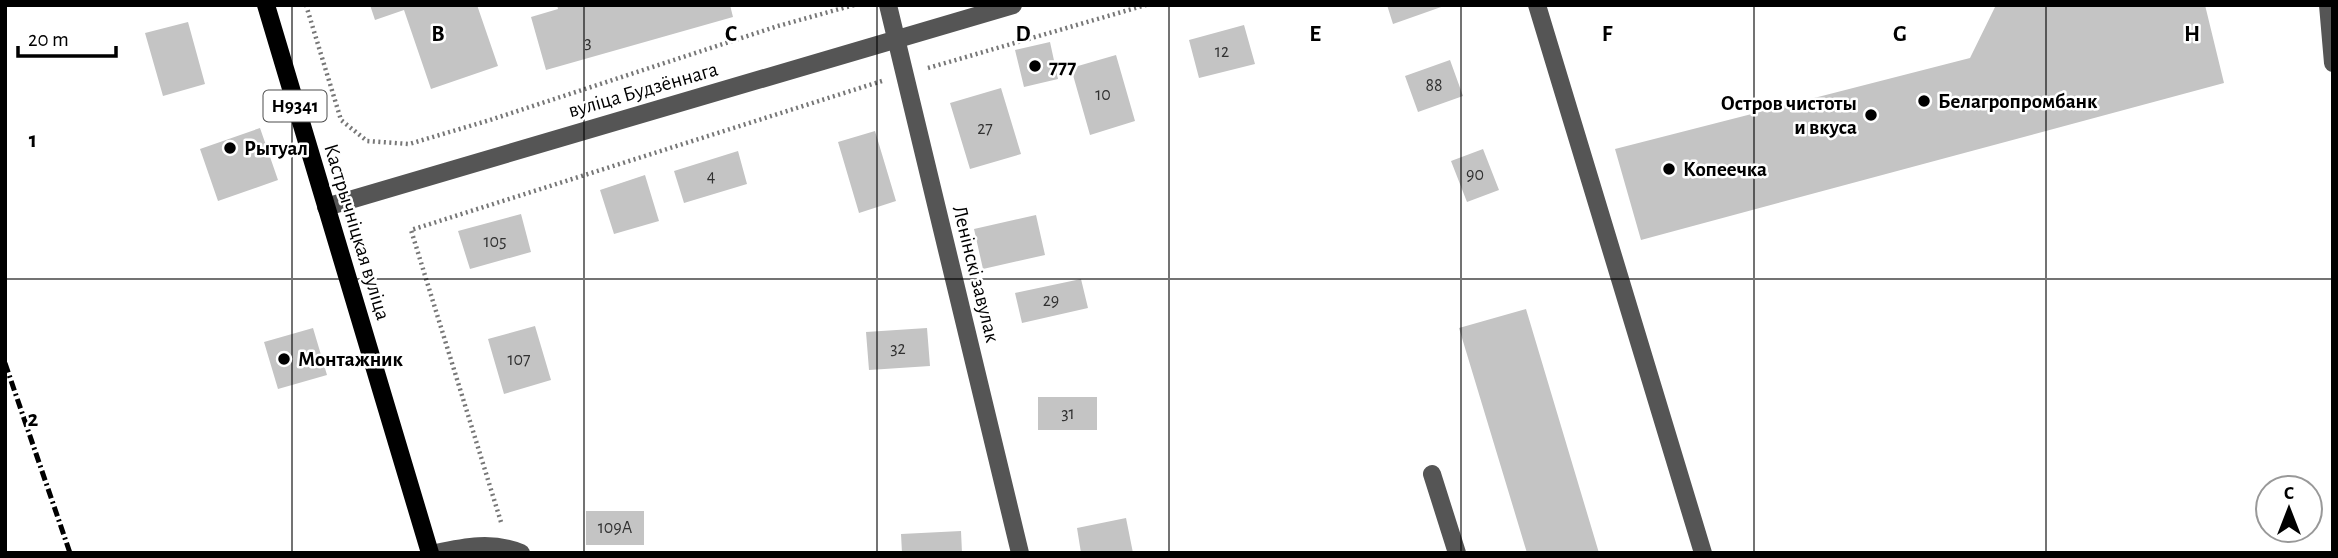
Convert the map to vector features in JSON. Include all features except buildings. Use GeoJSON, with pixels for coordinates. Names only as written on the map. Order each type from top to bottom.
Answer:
{"type":"FeatureCollection","features":[{"type":"Feature","properties":{"kind":"main road","name":"Кастрычніцкая вуліца"},"geometry":{"type":"LineString","coordinates":[[266,5],[430,553]]}},
{"type":"Feature","properties":{"kind":"street","name":"Ленінскі завулак"},"geometry":{"type":"LineString","coordinates":[[888,5],[1020,553]]}},
{"type":"Feature","properties":{"kind":"street","name":"вуліца Будзённага"},"geometry":{"type":"LineString","coordinates":[[326,206],[1013,5]]}},
{"type":"Feature","properties":{"kind":"street"},"geometry":{"type":"LineString","coordinates":[[1537,5],[1703,553]]}},
{"type":"Feature","properties":{"kind":"street"},"geometry":{"type":"LineString","coordinates":[[2328,5],[2333,63]]}},
{"type":"Feature","properties":{"kind":"street"},"geometry":{"type":"LineString","coordinates":[[1432,474],[1457,553]]}},
{"type":"Feature","properties":{"kind":"street"},"geometry":{"type":"LineString","coordinates":[[436,553],[472,545],[515,550]]}},
{"type":"Feature","properties":{"kind":"path"},"geometry":{"type":"LineString","coordinates":[[306,5],[341,120],[367,141],[409,144],[778,26],[853,5]]}},
{"type":"Feature","properties":{"kind":"path"},"geometry":{"type":"LineString","coordinates":[[515,550],[411,230],[904,75],[1146,5]]}},
{"type":"Feature","properties":{"kind":"railway"},"geometry":{"type":"LineString","coordinates":[[5,363],[70,553]]}},
{"type":"Feature","properties":{"kind":"place","name":"777"},"geometry":{"type":"Point","coordinates":[1035,66]}},
{"type":"Feature","properties":{"kind":"place","name":"Белагропромбанк"},"geometry":{"type":"Point","coordinates":[1924,101]}},
{"type":"Feature","properties":{"kind":"place","name":"Остров чистоты и вкуса"},"geometry":{"type":"Point","coordinates":[1871,115]}},
{"type":"Feature","properties":{"kind":"place","name":"Рытуал"},"geometry":{"type":"Point","coordinates":[230,148]}},
{"type":"Feature","properties":{"kind":"place","name":"Копеечка"},"geometry":{"type":"Point","coordinates":[1669,169]}},
{"type":"Feature","properties":{"kind":"place","name":"Монтажник"},"geometry":{"type":"Point","coordinates":[284,359]}}]}
